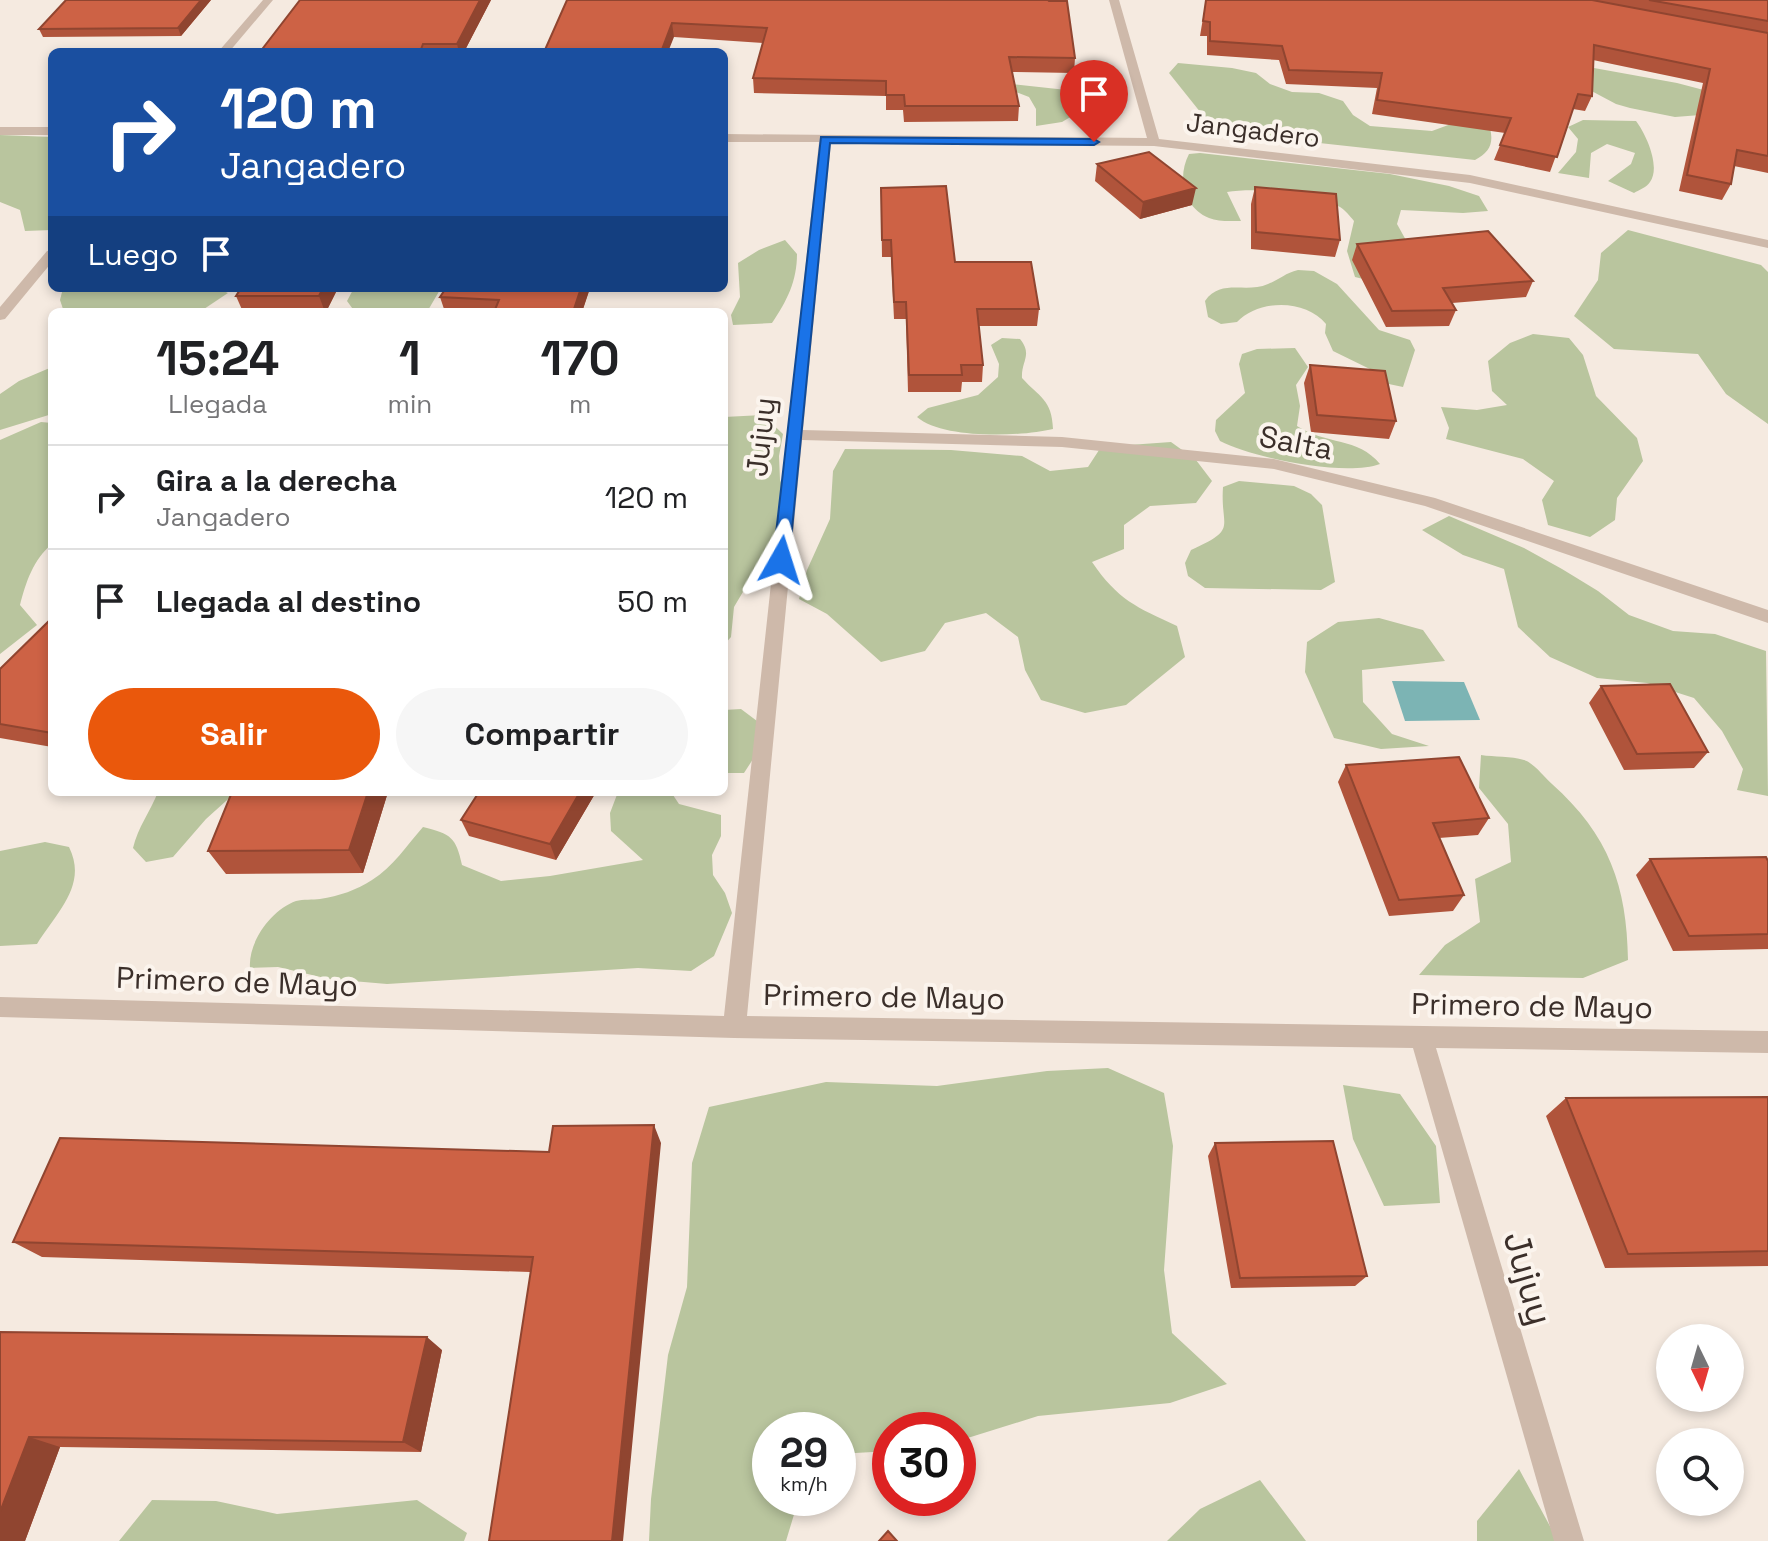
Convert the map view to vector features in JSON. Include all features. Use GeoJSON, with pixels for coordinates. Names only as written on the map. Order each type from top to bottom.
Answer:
{"type":"FeatureCollection","features":[{"type":"Feature","properties":{"kind":"street"},"geometry":{"type":"LineString","coordinates":[[226,48],[268,0]]}},
{"type":"Feature","properties":{"kind":"street"},"geometry":{"type":"LineString","coordinates":[[1114,0],[1154,142]]}},
{"type":"Feature","properties":{"kind":"street"},"geometry":{"type":"LineString","coordinates":[[0,131],[48,131]]}},
{"type":"Feature","properties":{"kind":"street","name":"Jangadero"},"geometry":{"type":"LineString","coordinates":[[728,138],[1154,142],[1470,179],[1768,244]]}},
{"type":"Feature","properties":{"kind":"street","name":"Jujuy"},"geometry":{"type":"LineString","coordinates":[[734,1027],[825,139]]}},
{"type":"Feature","properties":{"kind":"street"},"geometry":{"type":"LineString","coordinates":[[0,316],[48,259]]}},
{"type":"Feature","properties":{"kind":"street","name":"Salta"},"geometry":{"type":"LineString","coordinates":[[793,435],[1062,442],[1274,464],[1429,502],[1768,617]]}},
{"type":"Feature","properties":{"kind":"street","name":"Primero de Mayo"},"geometry":{"type":"LineString","coordinates":[[0,1007],[734,1027],[1768,1042]]}},
{"type":"Feature","properties":{"kind":"street","name":"Jujuy"},"geometry":{"type":"LineString","coordinates":[[1421,1036],[1569,1541]]}},
{"type":"Feature","properties":{"kind":"green space"},"geometry":{"type":"Polygon","coordinates":[[[1178,63],[1256,73],[1270,84],[1292,92],[1319,93],[1343,101],[1353,115],[1370,126],[1432,131],[1451,124],[1490,128],[1491,143],[1487,151],[1475,160],[1301,141],[1220,128],[1205,118],[1169,73],[1178,63]]]}},
{"type":"Feature","properties":{"kind":"green space"},"geometry":{"type":"Polygon","coordinates":[[[1584,63],[1594,68],[1719,94],[1713,114],[1675,117],[1616,104],[1584,87],[1584,63]]]}},
{"type":"Feature","properties":{"kind":"green space"},"geometry":{"type":"Polygon","coordinates":[[[1011,84],[1085,92],[1094,103],[1062,122],[1036,126],[1036,109],[1029,97],[1008,89],[1011,84]]]}},
{"type":"Feature","properties":{"kind":"green space"},"geometry":{"type":"Polygon","coordinates":[[[1583,120],[1636,121],[1648,142],[1653,160],[1653,176],[1649,184],[1634,193],[1608,181],[1631,164],[1635,153],[1607,144],[1591,153],[1589,178],[1558,173],[1576,152],[1578,139],[1568,127],[1583,120]]]}},
{"type":"Feature","properties":{"kind":"green space"},"geometry":{"type":"Polygon","coordinates":[[[0,135],[48,137],[48,230],[25,231],[20,210],[0,202],[0,135]]]}},
{"type":"Feature","properties":{"kind":"green space"},"geometry":{"type":"Polygon","coordinates":[[[1189,154],[1390,174],[1449,186],[1479,196],[1488,211],[1401,210],[1397,224],[1407,242],[1388,285],[1355,277],[1347,251],[1354,221],[1342,208],[1329,202],[1285,192],[1227,192],[1241,221],[1216,220],[1200,213],[1188,199],[1183,172],[1189,154]]]}},
{"type":"Feature","properties":{"kind":"green space"},"geometry":{"type":"Polygon","coordinates":[[[1628,230],[1761,265],[1768,272],[1768,424],[1726,394],[1698,354],[1614,349],[1574,316],[1598,280],[1601,253],[1628,230]]]}},
{"type":"Feature","properties":{"kind":"green space"},"geometry":{"type":"Polygon","coordinates":[[[785,240],[797,254],[797,264],[790,290],[777,315],[772,323],[733,325],[731,315],[740,297],[738,263],[759,250],[785,240]]]}},
{"type":"Feature","properties":{"kind":"green space"},"geometry":{"type":"Polygon","coordinates":[[[1298,270],[1314,271],[1337,284],[1379,330],[1410,340],[1415,350],[1403,387],[1384,383],[1378,373],[1333,351],[1325,333],[1326,324],[1307,310],[1295,306],[1270,306],[1246,314],[1237,322],[1221,324],[1208,317],[1205,301],[1218,290],[1260,287],[1298,270]]]}},
{"type":"Feature","properties":{"kind":"green space"},"geometry":{"type":"Polygon","coordinates":[[[62,292],[228,293],[206,308],[63,308],[62,292]]]}},
{"type":"Feature","properties":{"kind":"green space"},"geometry":{"type":"Polygon","coordinates":[[[352,292],[439,292],[429,308],[352,308],[347,301],[352,292]]]}},
{"type":"Feature","properties":{"kind":"green space"},"geometry":{"type":"Polygon","coordinates":[[[1533,334],[1569,338],[1583,355],[1596,396],[1637,438],[1643,461],[1617,498],[1615,520],[1590,537],[1548,525],[1542,500],[1554,481],[1523,459],[1446,439],[1449,428],[1441,407],[1477,410],[1507,405],[1492,391],[1488,361],[1510,343],[1533,334]]]}},
{"type":"Feature","properties":{"kind":"green space"},"geometry":{"type":"Polygon","coordinates":[[[1002,338],[1020,339],[1024,345],[1026,354],[1022,378],[1047,405],[1053,429],[1002,435],[962,433],[929,424],[917,417],[928,408],[978,395],[998,377],[999,364],[991,345],[1002,338]]]}},
{"type":"Feature","properties":{"kind":"green space"},"geometry":{"type":"Polygon","coordinates":[[[1295,348],[1308,367],[1296,385],[1300,406],[1297,426],[1362,449],[1380,464],[1345,468],[1299,464],[1254,454],[1220,441],[1215,431],[1216,420],[1245,393],[1239,364],[1242,354],[1257,349],[1295,348]]]}},
{"type":"Feature","properties":{"kind":"green space"},"geometry":{"type":"Polygon","coordinates":[[[48,369],[48,415],[0,430],[0,394],[19,381],[48,369]]]}},
{"type":"Feature","properties":{"kind":"green space"},"geometry":{"type":"Polygon","coordinates":[[[763,415],[783,434],[779,456],[780,480],[789,504],[775,553],[750,580],[734,607],[728,640],[728,417],[763,415]]]}},
{"type":"Feature","properties":{"kind":"green space"},"geometry":{"type":"Polygon","coordinates":[[[41,422],[48,423],[48,547],[35,564],[20,605],[37,625],[0,654],[0,440],[41,422]]]}},
{"type":"Feature","properties":{"kind":"green space"},"geometry":{"type":"Polygon","coordinates":[[[1171,442],[1196,460],[1212,481],[1196,503],[1150,506],[1124,525],[1124,549],[1092,562],[1110,585],[1129,601],[1177,626],[1185,657],[1126,705],[1085,713],[1041,700],[1025,670],[1018,637],[986,613],[945,623],[925,651],[881,662],[827,614],[799,599],[807,570],[830,519],[833,471],[845,449],[951,450],[1022,456],[1050,471],[1088,467],[1101,447],[1171,442]]]}},
{"type":"Feature","properties":{"kind":"green space"},"geometry":{"type":"Polygon","coordinates":[[[1239,481],[1294,486],[1311,494],[1322,505],[1335,582],[1321,590],[1205,588],[1188,576],[1185,563],[1191,550],[1216,537],[1224,526],[1223,487],[1239,481]]]}},
{"type":"Feature","properties":{"kind":"green space"},"geometry":{"type":"Polygon","coordinates":[[[1449,516],[1524,548],[1598,591],[1629,615],[1673,631],[1715,634],[1766,651],[1768,796],[1737,790],[1743,769],[1722,731],[1694,698],[1647,683],[1597,678],[1550,657],[1518,627],[1504,569],[1463,555],[1422,530],[1449,516]]]}},
{"type":"Feature","properties":{"kind":"green space"},"geometry":{"type":"Polygon","coordinates":[[[1379,618],[1423,630],[1445,661],[1362,670],[1363,702],[1392,734],[1429,746],[1381,749],[1334,738],[1305,672],[1307,642],[1338,622],[1379,618]]]}},
{"type":"Feature","properties":{"kind":"green space"},"geometry":{"type":"Polygon","coordinates":[[[741,709],[757,721],[755,756],[744,773],[728,773],[728,710],[741,709]]]}},
{"type":"Feature","properties":{"kind":"green space"},"geometry":{"type":"Polygon","coordinates":[[[1481,755],[1528,762],[1572,803],[1588,823],[1611,863],[1619,885],[1628,960],[1583,978],[1419,975],[1445,945],[1480,922],[1475,879],[1511,862],[1508,824],[1479,788],[1481,755]]]}},
{"type":"Feature","properties":{"kind":"green space"},"geometry":{"type":"Polygon","coordinates":[[[156,796],[232,796],[206,819],[173,857],[146,862],[133,848],[156,796]]]}},
{"type":"Feature","properties":{"kind":"green space"},"geometry":{"type":"Polygon","coordinates":[[[616,796],[674,796],[679,804],[721,815],[721,836],[712,855],[713,875],[725,893],[732,913],[714,956],[691,971],[638,968],[387,984],[329,979],[278,967],[250,968],[257,938],[278,912],[296,901],[334,896],[366,884],[393,862],[423,827],[451,838],[462,865],[501,881],[643,860],[611,831],[610,813],[616,796]]]}},
{"type":"Feature","properties":{"kind":"green space"},"geometry":{"type":"Polygon","coordinates":[[[45,842],[69,847],[75,874],[68,898],[37,944],[0,946],[0,851],[45,842]]]}},
{"type":"Feature","properties":{"kind":"green space"},"geometry":{"type":"Polygon","coordinates":[[[1108,1068],[1164,1093],[1173,1146],[1164,1270],[1172,1333],[1227,1384],[1170,1403],[1038,1416],[976,1435],[976,1412],[872,1412],[872,1452],[856,1453],[856,1412],[752,1412],[752,1516],[794,1516],[786,1541],[649,1541],[668,1355],[687,1287],[692,1163],[709,1107],[826,1082],[937,1086],[1047,1071],[1108,1068]]]}},
{"type":"Feature","properties":{"kind":"green space"},"geometry":{"type":"Polygon","coordinates":[[[1343,1085],[1400,1094],[1436,1146],[1440,1203],[1384,1206],[1353,1139],[1343,1085]]]}},
{"type":"Feature","properties":{"kind":"green space"},"geometry":{"type":"Polygon","coordinates":[[[1519,1469],[1558,1541],[1477,1541],[1477,1521],[1519,1469]]]}},
{"type":"Feature","properties":{"kind":"green space"},"geometry":{"type":"Polygon","coordinates":[[[1260,1480],[1306,1541],[1167,1541],[1200,1509],[1260,1480]]]}},
{"type":"Feature","properties":{"kind":"green space"},"geometry":{"type":"Polygon","coordinates":[[[152,1500],[216,1501],[277,1514],[417,1500],[467,1533],[464,1541],[119,1541],[152,1500]]]}},
{"type":"Feature","properties":{"kind":"water"},"geometry":{"type":"Polygon","coordinates":[[[1392,681],[1464,682],[1480,720],[1405,721],[1392,681]]]}},
{"type":"Feature","properties":{"kind":"building"},"geometry":{"type":"Polygon","coordinates":[[[66,0],[201,0],[178,28],[39,29],[66,0]]]}},
{"type":"Feature","properties":{"kind":"building"},"geometry":{"type":"Polygon","coordinates":[[[300,0],[480,0],[457,44],[423,44],[422,48],[263,48],[300,0]]]}},
{"type":"Feature","properties":{"kind":"building"},"geometry":{"type":"Polygon","coordinates":[[[567,0],[1048,0],[1067,1],[1075,58],[1009,57],[1019,106],[905,106],[904,95],[886,95],[886,81],[753,78],[767,28],[672,23],[663,48],[546,48],[567,0]]]}},
{"type":"Feature","properties":{"kind":"building"},"geometry":{"type":"Polygon","coordinates":[[[1206,0],[1592,0],[1768,33],[1768,156],[1737,150],[1731,184],[1687,175],[1710,69],[1594,45],[1592,96],[1578,94],[1557,157],[1500,145],[1511,118],[1377,100],[1382,73],[1289,70],[1282,46],[1210,41],[1210,22],[1203,21],[1206,0]]]}},
{"type":"Feature","properties":{"kind":"building"},"geometry":{"type":"Polygon","coordinates":[[[1649,0],[1768,0],[1768,21],[1649,0]]]}},
{"type":"Feature","properties":{"kind":"building"},"geometry":{"type":"Polygon","coordinates":[[[1149,152],[1196,188],[1143,202],[1097,164],[1149,152]]]}},
{"type":"Feature","properties":{"kind":"building"},"geometry":{"type":"Polygon","coordinates":[[[946,186],[955,262],[1031,262],[1039,309],[977,309],[983,365],[961,365],[962,375],[909,375],[906,302],[894,302],[891,240],[882,240],[881,188],[946,186]]]}},
{"type":"Feature","properties":{"kind":"building"},"geometry":{"type":"Polygon","coordinates":[[[1255,187],[1336,194],[1340,240],[1256,232],[1255,187]]]}},
{"type":"Feature","properties":{"kind":"building"},"geometry":{"type":"Polygon","coordinates":[[[1488,231],[1533,281],[1443,288],[1456,310],[1392,311],[1357,244],[1488,231]]]}},
{"type":"Feature","properties":{"kind":"building"},"geometry":{"type":"Polygon","coordinates":[[[238,292],[321,292],[319,296],[236,296],[238,292]]]}},
{"type":"Feature","properties":{"kind":"building"},"geometry":{"type":"Polygon","coordinates":[[[443,292],[580,292],[574,308],[496,308],[499,300],[440,297],[443,292]]]}},
{"type":"Feature","properties":{"kind":"building"},"geometry":{"type":"Polygon","coordinates":[[[1310,365],[1385,371],[1396,421],[1317,415],[1310,365]]]}},
{"type":"Feature","properties":{"kind":"building"},"geometry":{"type":"Polygon","coordinates":[[[48,622],[48,732],[0,724],[0,669],[48,622]]]}},
{"type":"Feature","properties":{"kind":"building"},"geometry":{"type":"Polygon","coordinates":[[[1670,684],[1708,752],[1637,754],[1601,686],[1670,684]]]}},
{"type":"Feature","properties":{"kind":"building"},"geometry":{"type":"Polygon","coordinates":[[[1459,757],[1489,818],[1433,823],[1464,895],[1399,900],[1346,765],[1459,757]]]}},
{"type":"Feature","properties":{"kind":"building"},"geometry":{"type":"Polygon","coordinates":[[[230,796],[367,796],[349,850],[208,851],[230,796]]]}},
{"type":"Feature","properties":{"kind":"building"},"geometry":{"type":"Polygon","coordinates":[[[476,796],[578,796],[550,844],[461,820],[476,796]]]}},
{"type":"Feature","properties":{"kind":"building"},"geometry":{"type":"Polygon","coordinates":[[[1766,857],[1768,934],[1689,936],[1650,859],[1766,857]]]}},
{"type":"Feature","properties":{"kind":"building"},"geometry":{"type":"Polygon","coordinates":[[[1768,1097],[1768,1251],[1628,1254],[1566,1098],[1768,1097]]]}},
{"type":"Feature","properties":{"kind":"building"},"geometry":{"type":"Polygon","coordinates":[[[654,1125],[612,1541],[489,1541],[533,1257],[13,1242],[60,1138],[549,1152],[553,1126],[654,1125]]]}},
{"type":"Feature","properties":{"kind":"building"},"geometry":{"type":"Polygon","coordinates":[[[1333,1141],[1367,1276],[1240,1278],[1215,1143],[1333,1141]]]}},
{"type":"Feature","properties":{"kind":"building"},"geometry":{"type":"Polygon","coordinates":[[[0,1332],[427,1337],[403,1442],[29,1437],[0,1512],[0,1332]]]}},
{"type":"Feature","properties":{"kind":"building"},"geometry":{"type":"Polygon","coordinates":[[[888,1531],[897,1541],[879,1541],[888,1531]]]}},
{"type":"Feature","properties":{"kind":"route"},"geometry":{"type":"LineString","coordinates":[[781,560],[825,139],[1094,142]]}}]}
